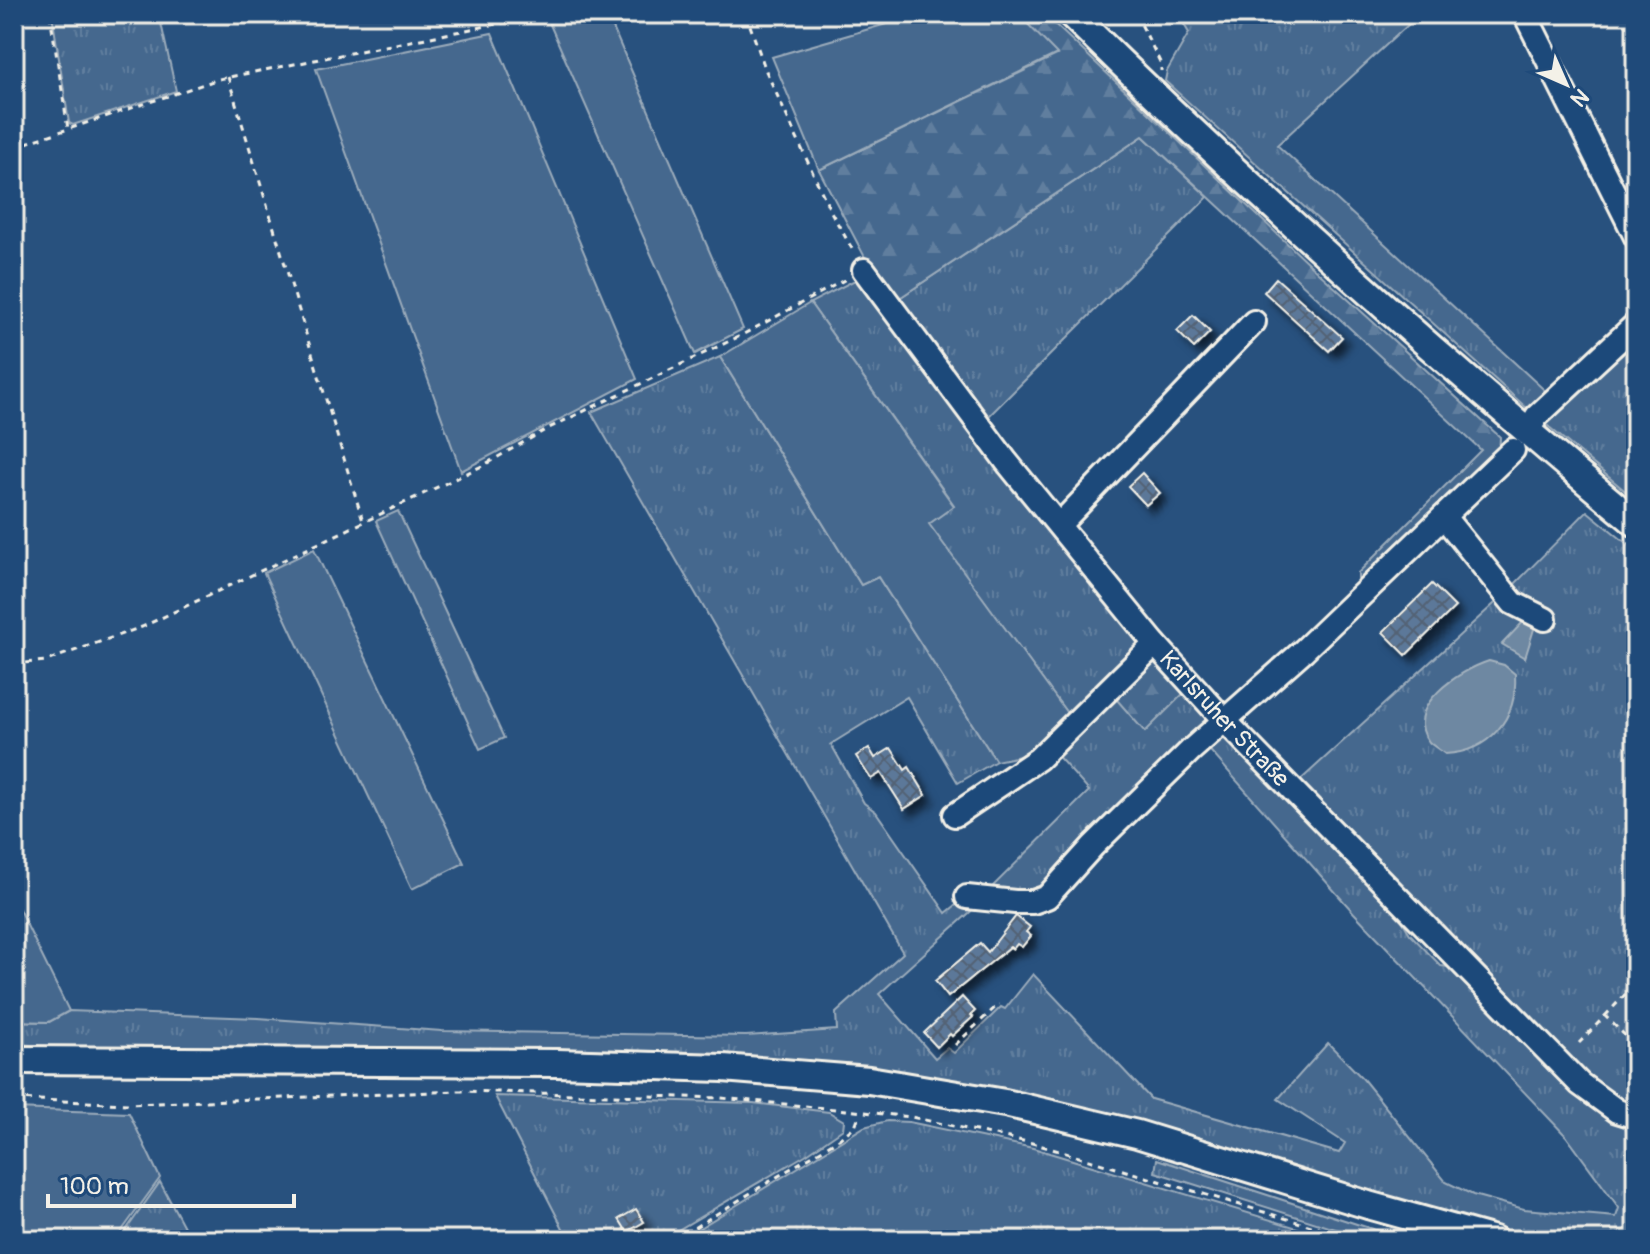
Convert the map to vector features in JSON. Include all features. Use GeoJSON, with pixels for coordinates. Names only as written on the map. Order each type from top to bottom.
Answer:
{"type":"FeatureCollection","features":[{"type":"Feature","properties":{"kind":"main road"},"geometry":{"type":"LineString","coordinates":[[1071,14],[1520,441],[1636,523]]}},
{"type":"Feature","properties":{"kind":"main road"},"geometry":{"type":"LineString","coordinates":[[14,1060],[557,1063],[723,1068],[869,1080],[1005,1103],[1137,1134],[1494,1240]]}},
{"type":"Feature","properties":{"kind":"lane"},"geometry":{"type":"LineString","coordinates":[[1525,14],[1636,237]]}},
{"type":"Feature","properties":{"kind":"lane","name":"Karlsruher Straße"},"geometry":{"type":"LineString","coordinates":[[864,270],[997,449],[1155,644],[1225,721],[1580,1084],[1617,1111],[1636,1117]]}},
{"type":"Feature","properties":{"kind":"lane"},"geometry":{"type":"LineString","coordinates":[[1059,525],[1254,322]]}},
{"type":"Feature","properties":{"kind":"lane"},"geometry":{"type":"LineString","coordinates":[[967,897],[1024,902],[1047,897],[1191,750],[1444,517],[1520,441],[1537,416],[1636,324]]}},
{"type":"Feature","properties":{"kind":"lane"},"geometry":{"type":"LineString","coordinates":[[1444,517],[1513,603],[1545,619]]}},
{"type":"Feature","properties":{"kind":"lane"},"geometry":{"type":"LineString","coordinates":[[955,815],[1038,759],[1155,644]]}},
{"type":"Feature","properties":{"kind":"path"},"geometry":{"type":"LineString","coordinates":[[50,14],[68,131]]}},
{"type":"Feature","properties":{"kind":"path"},"geometry":{"type":"LineString","coordinates":[[14,147],[228,77],[547,14]]}},
{"type":"Feature","properties":{"kind":"path"},"geometry":{"type":"LineString","coordinates":[[14,664],[46,661],[142,627],[740,336],[864,270],[830,210],[766,71],[746,14]]}},
{"type":"Feature","properties":{"kind":"path"},"geometry":{"type":"LineString","coordinates":[[1136,14],[1161,64],[1159,80],[1149,91]]}},
{"type":"Feature","properties":{"kind":"path"},"geometry":{"type":"LineString","coordinates":[[228,77],[363,522]]}},
{"type":"Feature","properties":{"kind":"path"},"geometry":{"type":"LineString","coordinates":[[1628,622],[1636,629]]}},
{"type":"Feature","properties":{"kind":"path"},"geometry":{"type":"LineString","coordinates":[[1579,1043],[1636,983]]}},
{"type":"Feature","properties":{"kind":"path"},"geometry":{"type":"LineString","coordinates":[[955,1045],[999,1004]]}},
{"type":"Feature","properties":{"kind":"path"},"geometry":{"type":"LineString","coordinates":[[1605,1016],[1636,1046]]}},
{"type":"Feature","properties":{"kind":"path"},"geometry":{"type":"LineString","coordinates":[[14,1099],[130,1104],[460,1091],[721,1098],[911,1117],[1032,1143],[1358,1240]]}},
{"type":"Feature","properties":{"kind":"path"},"geometry":{"type":"LineString","coordinates":[[674,1240],[839,1139],[855,1126],[860,1113]]}},
{"type":"Feature","properties":{"kind":"green space"},"geometry":{"type":"Polygon","coordinates":[[[52,14],[159,14],[176,91],[73,125],[69,123],[52,14]]]}},
{"type":"Feature","properties":{"kind":"green space"},"geometry":{"type":"Polygon","coordinates":[[[578,14],[607,14],[743,329],[695,354],[548,20],[578,14]]]}},
{"type":"Feature","properties":{"kind":"green space"},"geometry":{"type":"Polygon","coordinates":[[[921,14],[1018,14],[1057,54],[819,170],[772,57],[921,14]]]}},
{"type":"Feature","properties":{"kind":"green space"},"geometry":{"type":"Polygon","coordinates":[[[1018,14],[1044,14],[1308,263],[1500,437],[1499,457],[1380,572],[1374,566],[1358,581],[1358,573],[1481,450],[1143,136],[898,299],[869,265],[819,170],[1057,55],[1018,14]]]}},
{"type":"Feature","properties":{"kind":"green space"},"geometry":{"type":"Polygon","coordinates":[[[1178,14],[1420,14],[1277,145],[1552,397],[1530,411],[1165,81],[1167,71],[1189,33],[1178,14]]]}},
{"type":"Feature","properties":{"kind":"green space"},"geometry":{"type":"Polygon","coordinates":[[[492,33],[637,379],[461,471],[316,69],[492,33]]]}},
{"type":"Feature","properties":{"kind":"green space"},"geometry":{"type":"Polygon","coordinates":[[[1143,136],[1208,197],[983,422],[898,299],[1143,136]]]}},
{"type":"Feature","properties":{"kind":"green space"},"geometry":{"type":"Polygon","coordinates":[[[853,281],[861,281],[1143,640],[1141,650],[1072,720],[928,524],[954,505],[810,303],[853,281]]]}},
{"type":"Feature","properties":{"kind":"green space"},"geometry":{"type":"Polygon","coordinates":[[[810,303],[954,506],[929,524],[1072,720],[1035,753],[996,761],[878,577],[861,585],[720,357],[810,303]]]}},
{"type":"Feature","properties":{"kind":"green space"},"geometry":{"type":"Polygon","coordinates":[[[1636,335],[1636,500],[1542,421],[1636,335]]]}},
{"type":"Feature","properties":{"kind":"green space"},"geometry":{"type":"Polygon","coordinates":[[[720,357],[861,585],[878,577],[996,761],[958,783],[907,697],[831,744],[864,803],[876,812],[946,913],[961,901],[978,905],[879,994],[935,1058],[947,1048],[954,1053],[1001,1007],[1005,1009],[1033,974],[1151,1099],[1339,1153],[1345,1143],[1278,1099],[1328,1043],[1363,1079],[1446,1182],[1473,1195],[1524,1209],[1616,1217],[1619,1208],[1566,1136],[1354,913],[1205,745],[1227,738],[1387,895],[1410,934],[1441,966],[1456,968],[1619,1116],[1629,1134],[1627,1168],[1634,1185],[1636,1240],[1560,1240],[1509,1231],[1326,1180],[826,1064],[675,1053],[14,1044],[14,1021],[49,1022],[69,1011],[258,1018],[442,1031],[746,1036],[837,1030],[836,1013],[903,953],[591,412],[720,357]]]}},
{"type":"Feature","properties":{"kind":"green space"},"geometry":{"type":"Polygon","coordinates":[[[398,511],[504,738],[480,749],[376,521],[398,511]]]}},
{"type":"Feature","properties":{"kind":"green space"},"geometry":{"type":"Polygon","coordinates":[[[1587,511],[1636,551],[1636,1100],[1627,1105],[1595,1091],[1295,785],[1505,594],[1587,511]]]}},
{"type":"Feature","properties":{"kind":"green space"},"geometry":{"type":"Polygon","coordinates":[[[314,549],[464,863],[412,889],[264,573],[314,549]]]}},
{"type":"Feature","properties":{"kind":"green space"},"geometry":{"type":"Polygon","coordinates":[[[1145,660],[1166,661],[1189,688],[1145,732],[1111,693],[1145,660]]]}},
{"type":"Feature","properties":{"kind":"green space"},"geometry":{"type":"Polygon","coordinates":[[[1189,688],[1210,711],[1212,725],[1045,891],[984,895],[1089,791],[1054,752],[1111,693],[1189,688]]]}},
{"type":"Feature","properties":{"kind":"green space"},"geometry":{"type":"Polygon","coordinates":[[[14,899],[69,1011],[49,1022],[14,1021],[14,899]]]}},
{"type":"Feature","properties":{"kind":"green space"},"geometry":{"type":"Polygon","coordinates":[[[495,1096],[753,1103],[829,1112],[844,1121],[843,1129],[807,1154],[661,1240],[569,1240],[495,1096]]]}},
{"type":"Feature","properties":{"kind":"green space"},"geometry":{"type":"Polygon","coordinates":[[[14,1109],[129,1113],[160,1178],[115,1240],[14,1240],[14,1109]]]}},
{"type":"Feature","properties":{"kind":"green space"},"geometry":{"type":"Polygon","coordinates":[[[887,1121],[909,1122],[1033,1148],[1337,1240],[680,1240],[864,1127],[887,1121]]]}},
{"type":"Feature","properties":{"kind":"green space"},"geometry":{"type":"Polygon","coordinates":[[[1157,1159],[1406,1240],[1367,1239],[1155,1172],[1157,1159]]]}},
{"type":"Feature","properties":{"kind":"green space"},"geometry":{"type":"Polygon","coordinates":[[[160,1182],[191,1240],[119,1240],[160,1182]]]}},
{"type":"Feature","properties":{"kind":"shaded area"},"geometry":{"type":"Polygon","coordinates":[[[1523,622],[1533,622],[1534,629],[1525,658],[1502,644],[1523,622]]]}},
{"type":"Feature","properties":{"kind":"shaded area"},"geometry":{"type":"Polygon","coordinates":[[[1489,661],[1504,665],[1515,674],[1512,705],[1506,719],[1487,740],[1475,747],[1445,754],[1429,742],[1423,729],[1423,715],[1438,691],[1464,672],[1489,661]]]}},
{"type":"Feature","properties":{"kind":"building"},"geometry":{"type":"Polygon","coordinates":[[[1276,278],[1342,337],[1329,351],[1264,292],[1276,278]]]}},
{"type":"Feature","properties":{"kind":"building"},"geometry":{"type":"Polygon","coordinates":[[[1193,315],[1210,332],[1194,348],[1177,331],[1193,315]]]}},
{"type":"Feature","properties":{"kind":"building"},"geometry":{"type":"Polygon","coordinates":[[[1142,473],[1160,493],[1146,505],[1128,486],[1142,473]]]}},
{"type":"Feature","properties":{"kind":"building"},"geometry":{"type":"Polygon","coordinates":[[[1432,584],[1455,607],[1406,655],[1383,632],[1432,584]]]}},
{"type":"Feature","properties":{"kind":"building"},"geometry":{"type":"Polygon","coordinates":[[[869,748],[875,758],[891,748],[905,770],[909,767],[926,795],[904,809],[881,773],[871,779],[856,756],[869,748]]]}},
{"type":"Feature","properties":{"kind":"building"},"geometry":{"type":"Polygon","coordinates":[[[1016,916],[1030,927],[1026,932],[1031,936],[1022,947],[1017,944],[1013,949],[1010,947],[948,997],[935,981],[980,943],[988,952],[1016,916]]]}},
{"type":"Feature","properties":{"kind":"building"},"geometry":{"type":"Polygon","coordinates":[[[962,997],[975,1011],[971,1015],[973,1017],[937,1047],[924,1033],[962,997]]]}},
{"type":"Feature","properties":{"kind":"building"},"geometry":{"type":"Polygon","coordinates":[[[636,1209],[644,1222],[627,1232],[619,1219],[636,1209]]]}}]}
